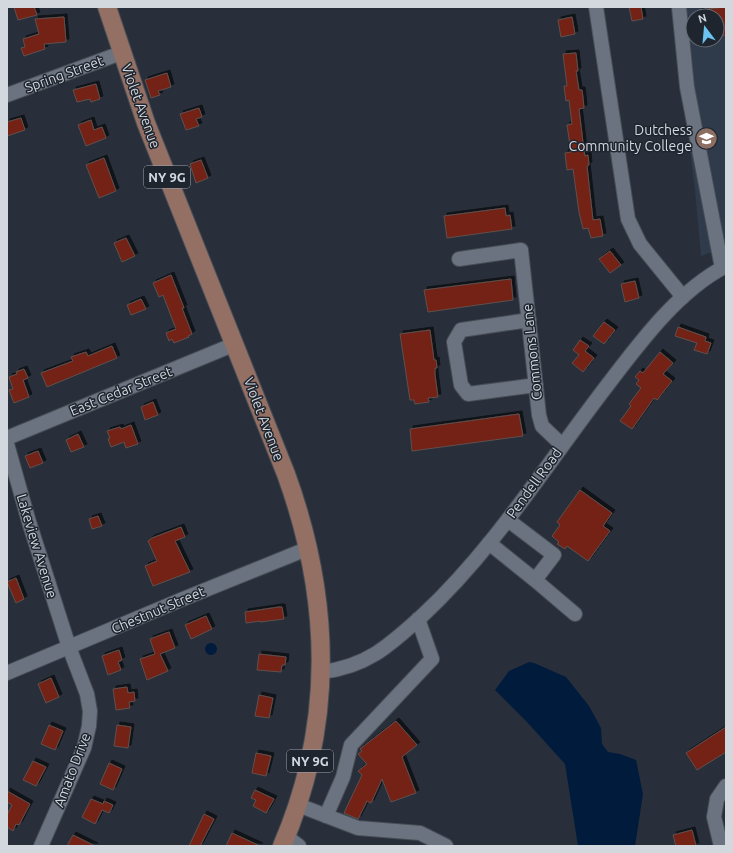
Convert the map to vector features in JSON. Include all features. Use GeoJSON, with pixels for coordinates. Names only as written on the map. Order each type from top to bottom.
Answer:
{"type":"FeatureCollection","features":[{"type":"Feature","properties":{"kind":"main road","name":"Violet Avenue"},"geometry":{"type":"LineString","coordinates":[[106,7],[146,123],[235,344],[293,494],[309,548],[319,609],[321,641],[319,707],[314,742],[289,843]]}},
{"type":"Feature","properties":{"kind":"street"},"geometry":{"type":"LineString","coordinates":[[596,7],[628,219],[640,244],[683,297]]}},
{"type":"Feature","properties":{"kind":"street"},"geometry":{"type":"LineString","coordinates":[[678,7],[687,87],[724,267]]}},
{"type":"Feature","properties":{"kind":"street","name":"Spring Street"},"geometry":{"type":"LineString","coordinates":[[7,95],[121,53]]}},
{"type":"Feature","properties":{"kind":"street","name":"Commons Lane"},"geometry":{"type":"LineString","coordinates":[[459,259],[521,250],[539,415],[542,426],[562,445]]}},
{"type":"Feature","properties":{"kind":"street","name":"Pendell Road"},"geometry":{"type":"LineString","coordinates":[[321,672],[343,668],[369,658],[393,641],[418,620],[461,578],[508,520],[562,445],[645,336],[683,297],[724,267]]}},
{"type":"Feature","properties":{"kind":"street"},"geometry":{"type":"LineString","coordinates":[[529,320],[461,330],[454,342],[461,385],[468,394],[536,385]]}},
{"type":"Feature","properties":{"kind":"street","name":"East Cedar Street"},"geometry":{"type":"LineString","coordinates":[[7,438],[235,344]]}},
{"type":"Feature","properties":{"kind":"street","name":"Lakeview Avenue"},"geometry":{"type":"LineString","coordinates":[[7,444],[29,522],[69,647]]}},
{"type":"Feature","properties":{"kind":"street"},"geometry":{"type":"LineString","coordinates":[[508,520],[554,555],[535,580]]}},
{"type":"Feature","properties":{"kind":"street"},"geometry":{"type":"LineString","coordinates":[[489,544],[576,614]]}},
{"type":"Feature","properties":{"kind":"street","name":"Chestnut Street"},"geometry":{"type":"LineString","coordinates":[[7,673],[309,548]]}},
{"type":"Feature","properties":{"kind":"street"},"geometry":{"type":"LineString","coordinates":[[326,816],[343,777],[351,745],[432,659],[418,620]]}},
{"type":"Feature","properties":{"kind":"street","name":"Amato Drive"},"geometry":{"type":"LineString","coordinates":[[41,846],[84,748],[89,726],[90,711],[88,694],[69,647]]}},
{"type":"Feature","properties":{"kind":"street"},"geometry":{"type":"LineString","coordinates":[[721,846],[714,817],[717,799],[726,786]]}},
{"type":"Feature","properties":{"kind":"street"},"geometry":{"type":"LineString","coordinates":[[298,805],[358,828],[420,833],[446,846]]}},
{"type":"Feature","properties":{"kind":"shaded area","name":"Dutchess Community College"},"geometry":{"type":"Polygon","coordinates":[[[672,7],[726,7],[726,247],[701,256],[695,190],[672,7]]]}},
{"type":"Feature","properties":{"kind":"water"},"geometry":{"type":"Polygon","coordinates":[[[211,643],[215,645],[217,649],[215,653],[211,655],[207,653],[205,649],[207,645],[211,643]]]}},
{"type":"Feature","properties":{"kind":"water"},"geometry":{"type":"Polygon","coordinates":[[[529,662],[566,677],[589,706],[601,728],[602,744],[608,752],[620,754],[636,760],[643,794],[635,846],[578,846],[565,764],[527,722],[495,690],[509,671],[529,662]]]}},
{"type":"Feature","properties":{"kind":"building"},"geometry":{"type":"Polygon","coordinates":[[[14,7],[34,7],[37,15],[18,20],[14,7]]]}},
{"type":"Feature","properties":{"kind":"building"},"geometry":{"type":"Polygon","coordinates":[[[629,7],[641,7],[643,19],[632,21],[629,7]]]}},
{"type":"Feature","properties":{"kind":"building"},"geometry":{"type":"Polygon","coordinates":[[[726,7],[726,35],[725,8],[717,8],[726,7]]]}},
{"type":"Feature","properties":{"kind":"building"},"geometry":{"type":"Polygon","coordinates":[[[64,17],[66,42],[44,44],[45,49],[24,56],[21,48],[25,47],[23,39],[39,34],[35,19],[64,17]]]}},
{"type":"Feature","properties":{"kind":"building"},"geometry":{"type":"Polygon","coordinates":[[[572,17],[575,34],[561,37],[558,20],[572,17]]]}},
{"type":"Feature","properties":{"kind":"building"},"geometry":{"type":"Polygon","coordinates":[[[576,53],[578,71],[576,71],[579,90],[582,90],[584,108],[579,109],[585,156],[588,155],[589,165],[587,166],[593,220],[600,219],[603,236],[591,238],[588,228],[583,229],[573,169],[567,170],[565,153],[571,152],[567,125],[572,124],[569,100],[566,101],[564,86],[567,86],[563,54],[576,53]]]}},
{"type":"Feature","properties":{"kind":"building"},"geometry":{"type":"Polygon","coordinates":[[[167,73],[171,87],[158,91],[160,95],[151,98],[145,80],[167,73]]]}},
{"type":"Feature","properties":{"kind":"building"},"geometry":{"type":"Polygon","coordinates":[[[96,84],[100,99],[91,102],[90,99],[77,102],[73,90],[96,84]]]}},
{"type":"Feature","properties":{"kind":"building"},"geometry":{"type":"Polygon","coordinates":[[[199,108],[202,117],[196,119],[199,126],[186,130],[180,114],[199,108]]]}},
{"type":"Feature","properties":{"kind":"building"},"geometry":{"type":"Polygon","coordinates":[[[21,118],[25,130],[7,136],[7,122],[21,118]]]}},
{"type":"Feature","properties":{"kind":"building"},"geometry":{"type":"Polygon","coordinates":[[[91,120],[94,130],[102,127],[106,138],[86,146],[78,125],[91,120]]]}},
{"type":"Feature","properties":{"kind":"building"},"geometry":{"type":"Polygon","coordinates":[[[104,158],[116,191],[99,198],[86,165],[104,158]]]}},
{"type":"Feature","properties":{"kind":"building"},"geometry":{"type":"Polygon","coordinates":[[[201,160],[208,178],[196,183],[190,164],[201,160]]]}},
{"type":"Feature","properties":{"kind":"building"},"geometry":{"type":"Polygon","coordinates":[[[505,208],[506,216],[510,215],[512,229],[447,238],[444,216],[505,208]]]}},
{"type":"Feature","properties":{"kind":"building"},"geometry":{"type":"Polygon","coordinates":[[[126,238],[135,256],[122,262],[114,243],[126,238]]]}},
{"type":"Feature","properties":{"kind":"building"},"geometry":{"type":"Polygon","coordinates":[[[610,251],[621,265],[610,273],[599,259],[610,251]]]}},
{"type":"Feature","properties":{"kind":"building"},"geometry":{"type":"Polygon","coordinates":[[[171,275],[192,334],[188,336],[189,337],[174,343],[172,339],[169,341],[166,333],[176,329],[163,295],[159,297],[153,283],[171,275]]]}},
{"type":"Feature","properties":{"kind":"building"},"geometry":{"type":"Polygon","coordinates":[[[511,279],[513,300],[428,312],[424,290],[511,279]]]}},
{"type":"Feature","properties":{"kind":"building"},"geometry":{"type":"Polygon","coordinates":[[[635,281],[639,298],[625,302],[621,284],[635,281]]]}},
{"type":"Feature","properties":{"kind":"building"},"geometry":{"type":"Polygon","coordinates":[[[141,299],[146,309],[131,315],[127,305],[141,299]]]}},
{"type":"Feature","properties":{"kind":"building"},"geometry":{"type":"Polygon","coordinates":[[[604,322],[615,330],[604,344],[593,336],[604,322]]]}},
{"type":"Feature","properties":{"kind":"building"},"geometry":{"type":"Polygon","coordinates":[[[678,327],[706,337],[705,341],[711,343],[707,354],[694,350],[697,343],[675,336],[678,327]]]}},
{"type":"Feature","properties":{"kind":"building"},"geometry":{"type":"Polygon","coordinates":[[[430,330],[434,360],[436,360],[437,368],[435,368],[435,375],[438,397],[428,398],[429,402],[415,404],[414,400],[410,400],[400,334],[430,330]]]}},
{"type":"Feature","properties":{"kind":"building"},"geometry":{"type":"Polygon","coordinates":[[[580,340],[589,346],[585,351],[594,358],[583,372],[572,363],[579,355],[573,350],[580,340]]]}},
{"type":"Feature","properties":{"kind":"building"},"geometry":{"type":"Polygon","coordinates":[[[112,346],[117,358],[47,387],[41,373],[73,361],[71,357],[86,352],[88,356],[112,346]]]}},
{"type":"Feature","properties":{"kind":"building"},"geometry":{"type":"Polygon","coordinates":[[[660,352],[673,363],[663,374],[672,381],[657,400],[654,398],[632,429],[620,421],[631,406],[629,404],[641,388],[636,384],[639,380],[635,377],[640,371],[643,373],[660,352]]]}},
{"type":"Feature","properties":{"kind":"building"},"geometry":{"type":"Polygon","coordinates":[[[24,369],[28,378],[23,380],[29,397],[14,403],[9,390],[13,389],[9,377],[24,369]]]}},
{"type":"Feature","properties":{"kind":"building"},"geometry":{"type":"Polygon","coordinates":[[[153,402],[158,415],[145,420],[141,407],[153,402]]]}},
{"type":"Feature","properties":{"kind":"building"},"geometry":{"type":"Polygon","coordinates":[[[519,414],[523,436],[412,451],[410,429],[519,414]]]}},
{"type":"Feature","properties":{"kind":"building"},"geometry":{"type":"Polygon","coordinates":[[[131,425],[138,444],[126,448],[124,442],[111,447],[108,439],[110,438],[107,431],[120,427],[121,429],[131,425]]]}},
{"type":"Feature","properties":{"kind":"building"},"geometry":{"type":"Polygon","coordinates":[[[78,434],[84,447],[71,452],[66,440],[78,434]]]}},
{"type":"Feature","properties":{"kind":"building"},"geometry":{"type":"Polygon","coordinates":[[[38,451],[43,463],[30,468],[25,456],[38,451]]]}},
{"type":"Feature","properties":{"kind":"building"},"geometry":{"type":"Polygon","coordinates":[[[580,490],[612,513],[603,526],[610,531],[588,561],[567,546],[565,549],[557,544],[559,542],[552,536],[560,525],[557,522],[580,490]]]}},
{"type":"Feature","properties":{"kind":"building"},"geometry":{"type":"Polygon","coordinates":[[[98,516],[102,526],[92,529],[89,519],[98,516]]]}},
{"type":"Feature","properties":{"kind":"building"},"geometry":{"type":"Polygon","coordinates":[[[181,527],[185,537],[175,541],[190,572],[153,586],[145,566],[157,561],[148,541],[181,527]]]}},
{"type":"Feature","properties":{"kind":"building"},"geometry":{"type":"Polygon","coordinates":[[[16,578],[24,599],[16,603],[7,582],[16,578]]]}},
{"type":"Feature","properties":{"kind":"building"},"geometry":{"type":"Polygon","coordinates":[[[282,607],[284,619],[246,623],[245,612],[282,607]]]}},
{"type":"Feature","properties":{"kind":"building"},"geometry":{"type":"Polygon","coordinates":[[[206,616],[212,629],[191,639],[185,625],[206,616]]]}},
{"type":"Feature","properties":{"kind":"building"},"geometry":{"type":"Polygon","coordinates":[[[169,632],[175,648],[160,654],[168,671],[147,680],[140,659],[155,654],[150,639],[169,632]]]}},
{"type":"Feature","properties":{"kind":"building"},"geometry":{"type":"Polygon","coordinates":[[[119,650],[122,660],[118,662],[121,670],[108,675],[102,656],[119,650]]]}},
{"type":"Feature","properties":{"kind":"building"},"geometry":{"type":"Polygon","coordinates":[[[259,654],[286,657],[285,665],[282,665],[281,672],[257,670],[259,654]]]}},
{"type":"Feature","properties":{"kind":"building"},"geometry":{"type":"Polygon","coordinates":[[[51,678],[59,697],[46,703],[38,684],[51,678]]]}},
{"type":"Feature","properties":{"kind":"building"},"geometry":{"type":"Polygon","coordinates":[[[127,687],[128,693],[134,692],[135,701],[129,702],[130,708],[116,710],[113,689],[127,687]]]}},
{"type":"Feature","properties":{"kind":"building"},"geometry":{"type":"Polygon","coordinates":[[[259,695],[273,698],[269,718],[255,716],[259,695]]]}},
{"type":"Feature","properties":{"kind":"building"},"geometry":{"type":"Polygon","coordinates":[[[396,721],[417,745],[402,757],[416,793],[391,802],[382,779],[371,803],[367,801],[358,819],[344,813],[362,775],[358,771],[367,764],[358,754],[362,751],[360,749],[396,721]]]}},
{"type":"Feature","properties":{"kind":"building"},"geometry":{"type":"Polygon","coordinates":[[[49,725],[63,731],[55,750],[41,744],[49,725]]]}},
{"type":"Feature","properties":{"kind":"building"},"geometry":{"type":"Polygon","coordinates":[[[117,725],[131,727],[128,748],[114,746],[117,725]]]}},
{"type":"Feature","properties":{"kind":"building"},"geometry":{"type":"Polygon","coordinates":[[[726,727],[726,752],[697,770],[686,753],[726,727]]]}},
{"type":"Feature","properties":{"kind":"building"},"geometry":{"type":"Polygon","coordinates":[[[256,753],[271,756],[266,776],[252,773],[256,753]]]}},
{"type":"Feature","properties":{"kind":"building"},"geometry":{"type":"Polygon","coordinates":[[[33,761],[46,767],[36,786],[23,780],[33,761]]]}},
{"type":"Feature","properties":{"kind":"building"},"geometry":{"type":"Polygon","coordinates":[[[109,763],[122,769],[113,790],[100,784],[109,763]]]}},
{"type":"Feature","properties":{"kind":"building"},"geometry":{"type":"Polygon","coordinates":[[[255,790],[274,799],[266,813],[253,806],[256,800],[251,798],[255,790]]]}},
{"type":"Feature","properties":{"kind":"building"},"geometry":{"type":"Polygon","coordinates":[[[7,791],[30,804],[19,825],[16,824],[13,831],[7,827],[7,815],[12,805],[7,802],[7,791]]]}},
{"type":"Feature","properties":{"kind":"building"},"geometry":{"type":"Polygon","coordinates":[[[91,799],[103,804],[104,801],[113,805],[109,813],[102,810],[95,824],[82,817],[91,799]]]}},
{"type":"Feature","properties":{"kind":"building"},"geometry":{"type":"Polygon","coordinates":[[[204,814],[214,819],[200,846],[189,846],[204,814]]]}},
{"type":"Feature","properties":{"kind":"building"},"geometry":{"type":"Polygon","coordinates":[[[692,830],[696,846],[676,846],[673,835],[692,830]]]}},
{"type":"Feature","properties":{"kind":"building"},"geometry":{"type":"Polygon","coordinates":[[[232,833],[260,846],[226,846],[232,833]]]}},
{"type":"Feature","properties":{"kind":"building"},"geometry":{"type":"Polygon","coordinates":[[[73,835],[95,846],[67,846],[73,835]]]}},
{"type":"Feature","properties":{"kind":"place","name":"Dutchess Community College"},"geometry":{"type":"Point","coordinates":[707,138]}}]}
